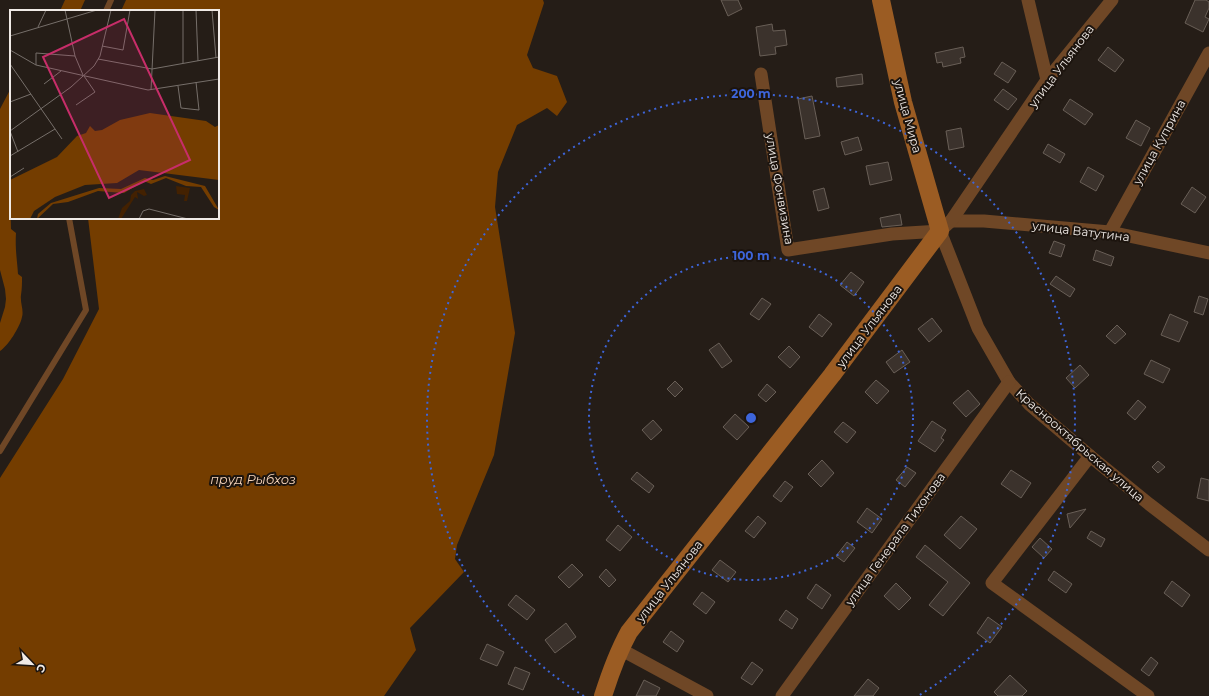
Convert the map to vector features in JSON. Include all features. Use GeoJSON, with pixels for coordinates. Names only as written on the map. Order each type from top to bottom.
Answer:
{"type":"FeatureCollection","features":[{"type":"Feature","properties":{"kind":"street","name":"улица Мира"},"geometry":{"type":"LineString","coordinates":[[881,0],[903,102],[946,226]]}},
{"type":"Feature","properties":{"kind":"street"},"geometry":{"type":"LineString","coordinates":[[1028,0],[1047,80]]}},
{"type":"Feature","properties":{"kind":"street","name":"улица Ульянова"},"geometry":{"type":"LineString","coordinates":[[603,696],[609,675],[620,648],[629,632],[828,381],[946,226],[1047,80],[1112,0]]}},
{"type":"Feature","properties":{"kind":"street","name":"улица Куприна"},"geometry":{"type":"LineString","coordinates":[[1110,232],[1209,53]]}},
{"type":"Feature","properties":{"kind":"street","name":"улица Фонвизина"},"geometry":{"type":"LineString","coordinates":[[761,74],[788,250],[946,226]]}},
{"type":"Feature","properties":{"kind":"street","name":"улица Ватутина"},"geometry":{"type":"LineString","coordinates":[[946,226],[984,221],[1110,232],[1209,253]]}},
{"type":"Feature","properties":{"kind":"street","name":"Краснооктябрьская улица"},"geometry":{"type":"LineString","coordinates":[[946,226],[978,328],[1009,382],[1029,404],[1090,456],[1209,550]]}},
{"type":"Feature","properties":{"kind":"street","name":"улица Генерала Тихонова"},"geometry":{"type":"LineString","coordinates":[[782,696],[1009,382]]}},
{"type":"Feature","properties":{"kind":"street"},"geometry":{"type":"LineString","coordinates":[[1090,456],[992,583],[1148,696]]}},
{"type":"Feature","properties":{"kind":"street"},"geometry":{"type":"LineString","coordinates":[[620,648],[707,696]]}},
{"type":"Feature","properties":{"kind":"lane"},"geometry":{"type":"LineString","coordinates":[[106,10],[111,0]]}},
{"type":"Feature","properties":{"kind":"lane"},"geometry":{"type":"LineString","coordinates":[[0,451],[86,310],[69,219]]}},
{"type":"Feature","properties":{"kind":"water"},"geometry":{"type":"Polygon","coordinates":[[[65,0],[85,0],[80,10],[60,10],[65,0]]]}},
{"type":"Feature","properties":{"kind":"water","name":"пруд Рыбхоз"},"geometry":{"type":"Polygon","coordinates":[[[126,0],[543,0],[544,3],[527,55],[533,68],[557,76],[567,102],[557,116],[547,108],[517,125],[498,172],[495,207],[515,333],[494,455],[457,545],[455,559],[464,572],[410,628],[416,650],[384,696],[0,696],[0,478],[63,379],[99,309],[88,219],[219,219],[219,10],[121,10],[126,0]]]}},
{"type":"Feature","properties":{"kind":"water"},"geometry":{"type":"Polygon","coordinates":[[[10,90],[10,219],[11,229],[16,233],[18,274],[22,277],[22,314],[19,326],[7,345],[0,351],[0,323],[6,299],[0,270],[0,109],[10,90]]]}},
{"type":"Feature","properties":{"kind":"building"},"geometry":{"type":"Polygon","coordinates":[[[721,0],[738,0],[742,9],[728,16],[721,0]]]}},
{"type":"Feature","properties":{"kind":"building"},"geometry":{"type":"Polygon","coordinates":[[[1195,0],[1206,0],[1209,2],[1209,8],[1205,17],[1209,19],[1203,32],[1185,23],[1195,0]]]}},
{"type":"Feature","properties":{"kind":"building"},"geometry":{"type":"Polygon","coordinates":[[[772,24],[773,31],[785,30],[787,45],[775,47],[776,54],[760,56],[756,27],[772,24]]]}},
{"type":"Feature","properties":{"kind":"building"},"geometry":{"type":"Polygon","coordinates":[[[963,47],[965,57],[960,58],[961,63],[943,67],[942,62],[937,63],[935,53],[963,47]]]}},
{"type":"Feature","properties":{"kind":"building"},"geometry":{"type":"Polygon","coordinates":[[[1108,47],[1124,60],[1115,72],[1098,60],[1108,47]]]}},
{"type":"Feature","properties":{"kind":"building"},"geometry":{"type":"Polygon","coordinates":[[[1002,62],[1016,71],[1008,83],[994,74],[1002,62]]]}},
{"type":"Feature","properties":{"kind":"building"},"geometry":{"type":"Polygon","coordinates":[[[862,74],[863,84],[837,87],[836,78],[862,74]]]}},
{"type":"Feature","properties":{"kind":"building"},"geometry":{"type":"Polygon","coordinates":[[[1003,89],[1017,99],[1008,110],[994,100],[1003,89]]]}},
{"type":"Feature","properties":{"kind":"building"},"geometry":{"type":"Polygon","coordinates":[[[812,96],[820,136],[805,139],[798,99],[812,96]]]}},
{"type":"Feature","properties":{"kind":"building"},"geometry":{"type":"Polygon","coordinates":[[[1070,99],[1093,114],[1085,125],[1063,110],[1070,99]]]}},
{"type":"Feature","properties":{"kind":"building"},"geometry":{"type":"Polygon","coordinates":[[[1136,120],[1150,128],[1141,146],[1126,138],[1136,120]]]}},
{"type":"Feature","properties":{"kind":"building"},"geometry":{"type":"Polygon","coordinates":[[[961,128],[964,147],[949,150],[946,131],[961,128]]]}},
{"type":"Feature","properties":{"kind":"building"},"geometry":{"type":"Polygon","coordinates":[[[858,137],[862,150],[845,155],[841,142],[858,137]]]}},
{"type":"Feature","properties":{"kind":"building"},"geometry":{"type":"Polygon","coordinates":[[[1048,144],[1065,154],[1060,163],[1043,153],[1048,144]]]}},
{"type":"Feature","properties":{"kind":"building"},"geometry":{"type":"Polygon","coordinates":[[[888,162],[892,180],[870,185],[866,166],[888,162]]]}},
{"type":"Feature","properties":{"kind":"building"},"geometry":{"type":"Polygon","coordinates":[[[1088,167],[1104,176],[1096,191],[1080,182],[1088,167]]]}},
{"type":"Feature","properties":{"kind":"building"},"geometry":{"type":"Polygon","coordinates":[[[1192,187],[1206,197],[1195,213],[1181,204],[1192,187]]]}},
{"type":"Feature","properties":{"kind":"building"},"geometry":{"type":"Polygon","coordinates":[[[824,188],[829,208],[818,211],[813,191],[824,188]]]}},
{"type":"Feature","properties":{"kind":"building"},"geometry":{"type":"Polygon","coordinates":[[[900,214],[902,225],[882,227],[880,218],[900,214]]]}},
{"type":"Feature","properties":{"kind":"building"},"geometry":{"type":"Polygon","coordinates":[[[1054,241],[1065,245],[1061,257],[1049,253],[1054,241]]]}},
{"type":"Feature","properties":{"kind":"building"},"geometry":{"type":"Polygon","coordinates":[[[1096,250],[1114,257],[1111,266],[1093,260],[1096,250]]]}},
{"type":"Feature","properties":{"kind":"building"},"geometry":{"type":"Polygon","coordinates":[[[851,272],[864,282],[854,296],[840,285],[851,272]]]}},
{"type":"Feature","properties":{"kind":"building"},"geometry":{"type":"Polygon","coordinates":[[[1056,276],[1075,289],[1070,297],[1050,284],[1056,276]]]}},
{"type":"Feature","properties":{"kind":"building"},"geometry":{"type":"Polygon","coordinates":[[[1199,296],[1208,299],[1203,315],[1194,312],[1199,296]]]}},
{"type":"Feature","properties":{"kind":"building"},"geometry":{"type":"Polygon","coordinates":[[[762,298],[771,304],[759,320],[750,314],[762,298]]]}},
{"type":"Feature","properties":{"kind":"building"},"geometry":{"type":"Polygon","coordinates":[[[819,314],[832,324],[822,337],[809,327],[819,314]]]}},
{"type":"Feature","properties":{"kind":"building"},"geometry":{"type":"Polygon","coordinates":[[[1170,314],[1188,322],[1179,342],[1161,335],[1170,314]]]}},
{"type":"Feature","properties":{"kind":"building"},"geometry":{"type":"Polygon","coordinates":[[[932,318],[942,331],[929,342],[918,329],[932,318]]]}},
{"type":"Feature","properties":{"kind":"building"},"geometry":{"type":"Polygon","coordinates":[[[1117,325],[1126,334],[1115,344],[1106,336],[1117,325]]]}},
{"type":"Feature","properties":{"kind":"building"},"geometry":{"type":"Polygon","coordinates":[[[719,343],[732,361],[722,368],[709,350],[719,343]]]}},
{"type":"Feature","properties":{"kind":"building"},"geometry":{"type":"Polygon","coordinates":[[[789,346],[800,357],[790,368],[778,357],[789,346]]]}},
{"type":"Feature","properties":{"kind":"building"},"geometry":{"type":"Polygon","coordinates":[[[902,350],[910,362],[894,373],[886,362],[902,350]]]}},
{"type":"Feature","properties":{"kind":"building"},"geometry":{"type":"Polygon","coordinates":[[[1151,360],[1170,369],[1163,383],[1144,374],[1151,360]]]}},
{"type":"Feature","properties":{"kind":"building"},"geometry":{"type":"Polygon","coordinates":[[[1080,365],[1089,375],[1075,388],[1066,378],[1080,365]]]}},
{"type":"Feature","properties":{"kind":"building"},"geometry":{"type":"Polygon","coordinates":[[[876,380],[889,391],[877,404],[865,392],[876,380]]]}},
{"type":"Feature","properties":{"kind":"building"},"geometry":{"type":"Polygon","coordinates":[[[675,381],[683,389],[675,397],[667,389],[675,381]]]}},
{"type":"Feature","properties":{"kind":"building"},"geometry":{"type":"Polygon","coordinates":[[[767,384],[776,392],[766,402],[758,395],[767,384]]]}},
{"type":"Feature","properties":{"kind":"building"},"geometry":{"type":"Polygon","coordinates":[[[968,390],[980,404],[966,417],[953,403],[968,390]]]}},
{"type":"Feature","properties":{"kind":"building"},"geometry":{"type":"Polygon","coordinates":[[[1138,400],[1146,407],[1135,420],[1127,413],[1138,400]]]}},
{"type":"Feature","properties":{"kind":"building"},"geometry":{"type":"Polygon","coordinates":[[[735,414],[749,427],[737,440],[723,427],[735,414]]]}},
{"type":"Feature","properties":{"kind":"building"},"geometry":{"type":"Polygon","coordinates":[[[653,420],[662,430],[651,440],[642,430],[653,420]]]}},
{"type":"Feature","properties":{"kind":"building"},"geometry":{"type":"Polygon","coordinates":[[[932,421],[946,430],[941,438],[944,440],[935,452],[918,441],[932,421]]]}},
{"type":"Feature","properties":{"kind":"building"},"geometry":{"type":"Polygon","coordinates":[[[843,422],[856,432],[847,443],[834,432],[843,422]]]}},
{"type":"Feature","properties":{"kind":"building"},"geometry":{"type":"Polygon","coordinates":[[[822,460],[834,473],[821,487],[808,474],[822,460]]]}},
{"type":"Feature","properties":{"kind":"building"},"geometry":{"type":"Polygon","coordinates":[[[1158,461],[1165,467],[1158,473],[1152,467],[1158,461]]]}},
{"type":"Feature","properties":{"kind":"building"},"geometry":{"type":"Polygon","coordinates":[[[907,467],[916,473],[905,487],[896,480],[907,467]]]}},
{"type":"Feature","properties":{"kind":"building"},"geometry":{"type":"Polygon","coordinates":[[[1011,470],[1031,483],[1021,498],[1001,484],[1011,470]]]}},
{"type":"Feature","properties":{"kind":"building"},"geometry":{"type":"Polygon","coordinates":[[[637,472],[654,486],[649,493],[631,479],[637,472]]]}},
{"type":"Feature","properties":{"kind":"building"},"geometry":{"type":"Polygon","coordinates":[[[1201,478],[1209,480],[1209,501],[1197,498],[1201,478]]]}},
{"type":"Feature","properties":{"kind":"building"},"geometry":{"type":"Polygon","coordinates":[[[785,481],[793,487],[781,502],[773,496],[785,481]]]}},
{"type":"Feature","properties":{"kind":"building"},"geometry":{"type":"Polygon","coordinates":[[[867,508],[882,519],[872,533],[857,522],[867,508]]]}},
{"type":"Feature","properties":{"kind":"building"},"geometry":{"type":"Polygon","coordinates":[[[1086,509],[1070,528],[1067,514],[1086,509]]]}},
{"type":"Feature","properties":{"kind":"building"},"geometry":{"type":"Polygon","coordinates":[[[758,516],[766,523],[754,538],[745,531],[758,516]]]}},
{"type":"Feature","properties":{"kind":"building"},"geometry":{"type":"Polygon","coordinates":[[[961,516],[977,529],[960,549],[944,535],[961,516]]]}},
{"type":"Feature","properties":{"kind":"building"},"geometry":{"type":"Polygon","coordinates":[[[618,525],[632,537],[620,551],[606,540],[618,525]]]}},
{"type":"Feature","properties":{"kind":"building"},"geometry":{"type":"Polygon","coordinates":[[[1091,531],[1105,539],[1101,547],[1087,538],[1091,531]]]}},
{"type":"Feature","properties":{"kind":"building"},"geometry":{"type":"Polygon","coordinates":[[[1040,538],[1052,549],[1044,558],[1032,547],[1040,538]]]}},
{"type":"Feature","properties":{"kind":"building"},"geometry":{"type":"Polygon","coordinates":[[[847,542],[855,548],[844,562],[836,556],[847,542]]]}},
{"type":"Feature","properties":{"kind":"building"},"geometry":{"type":"Polygon","coordinates":[[[925,545],[970,583],[943,616],[929,605],[948,582],[916,557],[925,545]]]}},
{"type":"Feature","properties":{"kind":"building"},"geometry":{"type":"Polygon","coordinates":[[[720,560],[736,572],[728,582],[712,570],[720,560]]]}},
{"type":"Feature","properties":{"kind":"building"},"geometry":{"type":"Polygon","coordinates":[[[572,564],[583,575],[569,588],[558,577],[572,564]]]}},
{"type":"Feature","properties":{"kind":"building"},"geometry":{"type":"Polygon","coordinates":[[[606,569],[616,580],[609,587],[599,577],[606,569]]]}},
{"type":"Feature","properties":{"kind":"building"},"geometry":{"type":"Polygon","coordinates":[[[1054,571],[1072,584],[1066,593],[1048,580],[1054,571]]]}},
{"type":"Feature","properties":{"kind":"building"},"geometry":{"type":"Polygon","coordinates":[[[1172,581],[1190,595],[1182,607],[1164,593],[1172,581]]]}},
{"type":"Feature","properties":{"kind":"building"},"geometry":{"type":"Polygon","coordinates":[[[896,583],[911,598],[899,610],[884,596],[896,583]]]}},
{"type":"Feature","properties":{"kind":"building"},"geometry":{"type":"Polygon","coordinates":[[[816,584],[831,595],[822,609],[807,598],[816,584]]]}},
{"type":"Feature","properties":{"kind":"building"},"geometry":{"type":"Polygon","coordinates":[[[702,592],[715,602],[706,614],[693,604],[702,592]]]}},
{"type":"Feature","properties":{"kind":"building"},"geometry":{"type":"Polygon","coordinates":[[[516,595],[535,610],[527,620],[508,605],[516,595]]]}},
{"type":"Feature","properties":{"kind":"building"},"geometry":{"type":"Polygon","coordinates":[[[786,610],[798,619],[792,629],[779,620],[786,610]]]}},
{"type":"Feature","properties":{"kind":"building"},"geometry":{"type":"Polygon","coordinates":[[[988,617],[1002,627],[990,643],[977,633],[988,617]]]}},
{"type":"Feature","properties":{"kind":"building"},"geometry":{"type":"Polygon","coordinates":[[[566,623],[576,637],[555,653],[545,640],[566,623]]]}},
{"type":"Feature","properties":{"kind":"building"},"geometry":{"type":"Polygon","coordinates":[[[671,631],[684,641],[677,652],[663,642],[671,631]]]}},
{"type":"Feature","properties":{"kind":"building"},"geometry":{"type":"Polygon","coordinates":[[[487,644],[504,652],[497,666],[480,659],[487,644]]]}},
{"type":"Feature","properties":{"kind":"building"},"geometry":{"type":"Polygon","coordinates":[[[1151,657],[1158,663],[1149,676],[1141,670],[1151,657]]]}},
{"type":"Feature","properties":{"kind":"building"},"geometry":{"type":"Polygon","coordinates":[[[752,662],[763,670],[752,685],[741,678],[752,662]]]}},
{"type":"Feature","properties":{"kind":"building"},"geometry":{"type":"Polygon","coordinates":[[[515,667],[530,673],[523,690],[508,684],[515,667]]]}},
{"type":"Feature","properties":{"kind":"building"},"geometry":{"type":"Polygon","coordinates":[[[1010,675],[1027,691],[1022,696],[998,696],[994,692],[1010,675]]]}},
{"type":"Feature","properties":{"kind":"building"},"geometry":{"type":"Polygon","coordinates":[[[868,679],[879,688],[873,696],[854,696],[868,679]]]}},
{"type":"Feature","properties":{"kind":"building"},"geometry":{"type":"Polygon","coordinates":[[[644,680],[660,688],[656,696],[636,696],[644,680]]]}}]}
